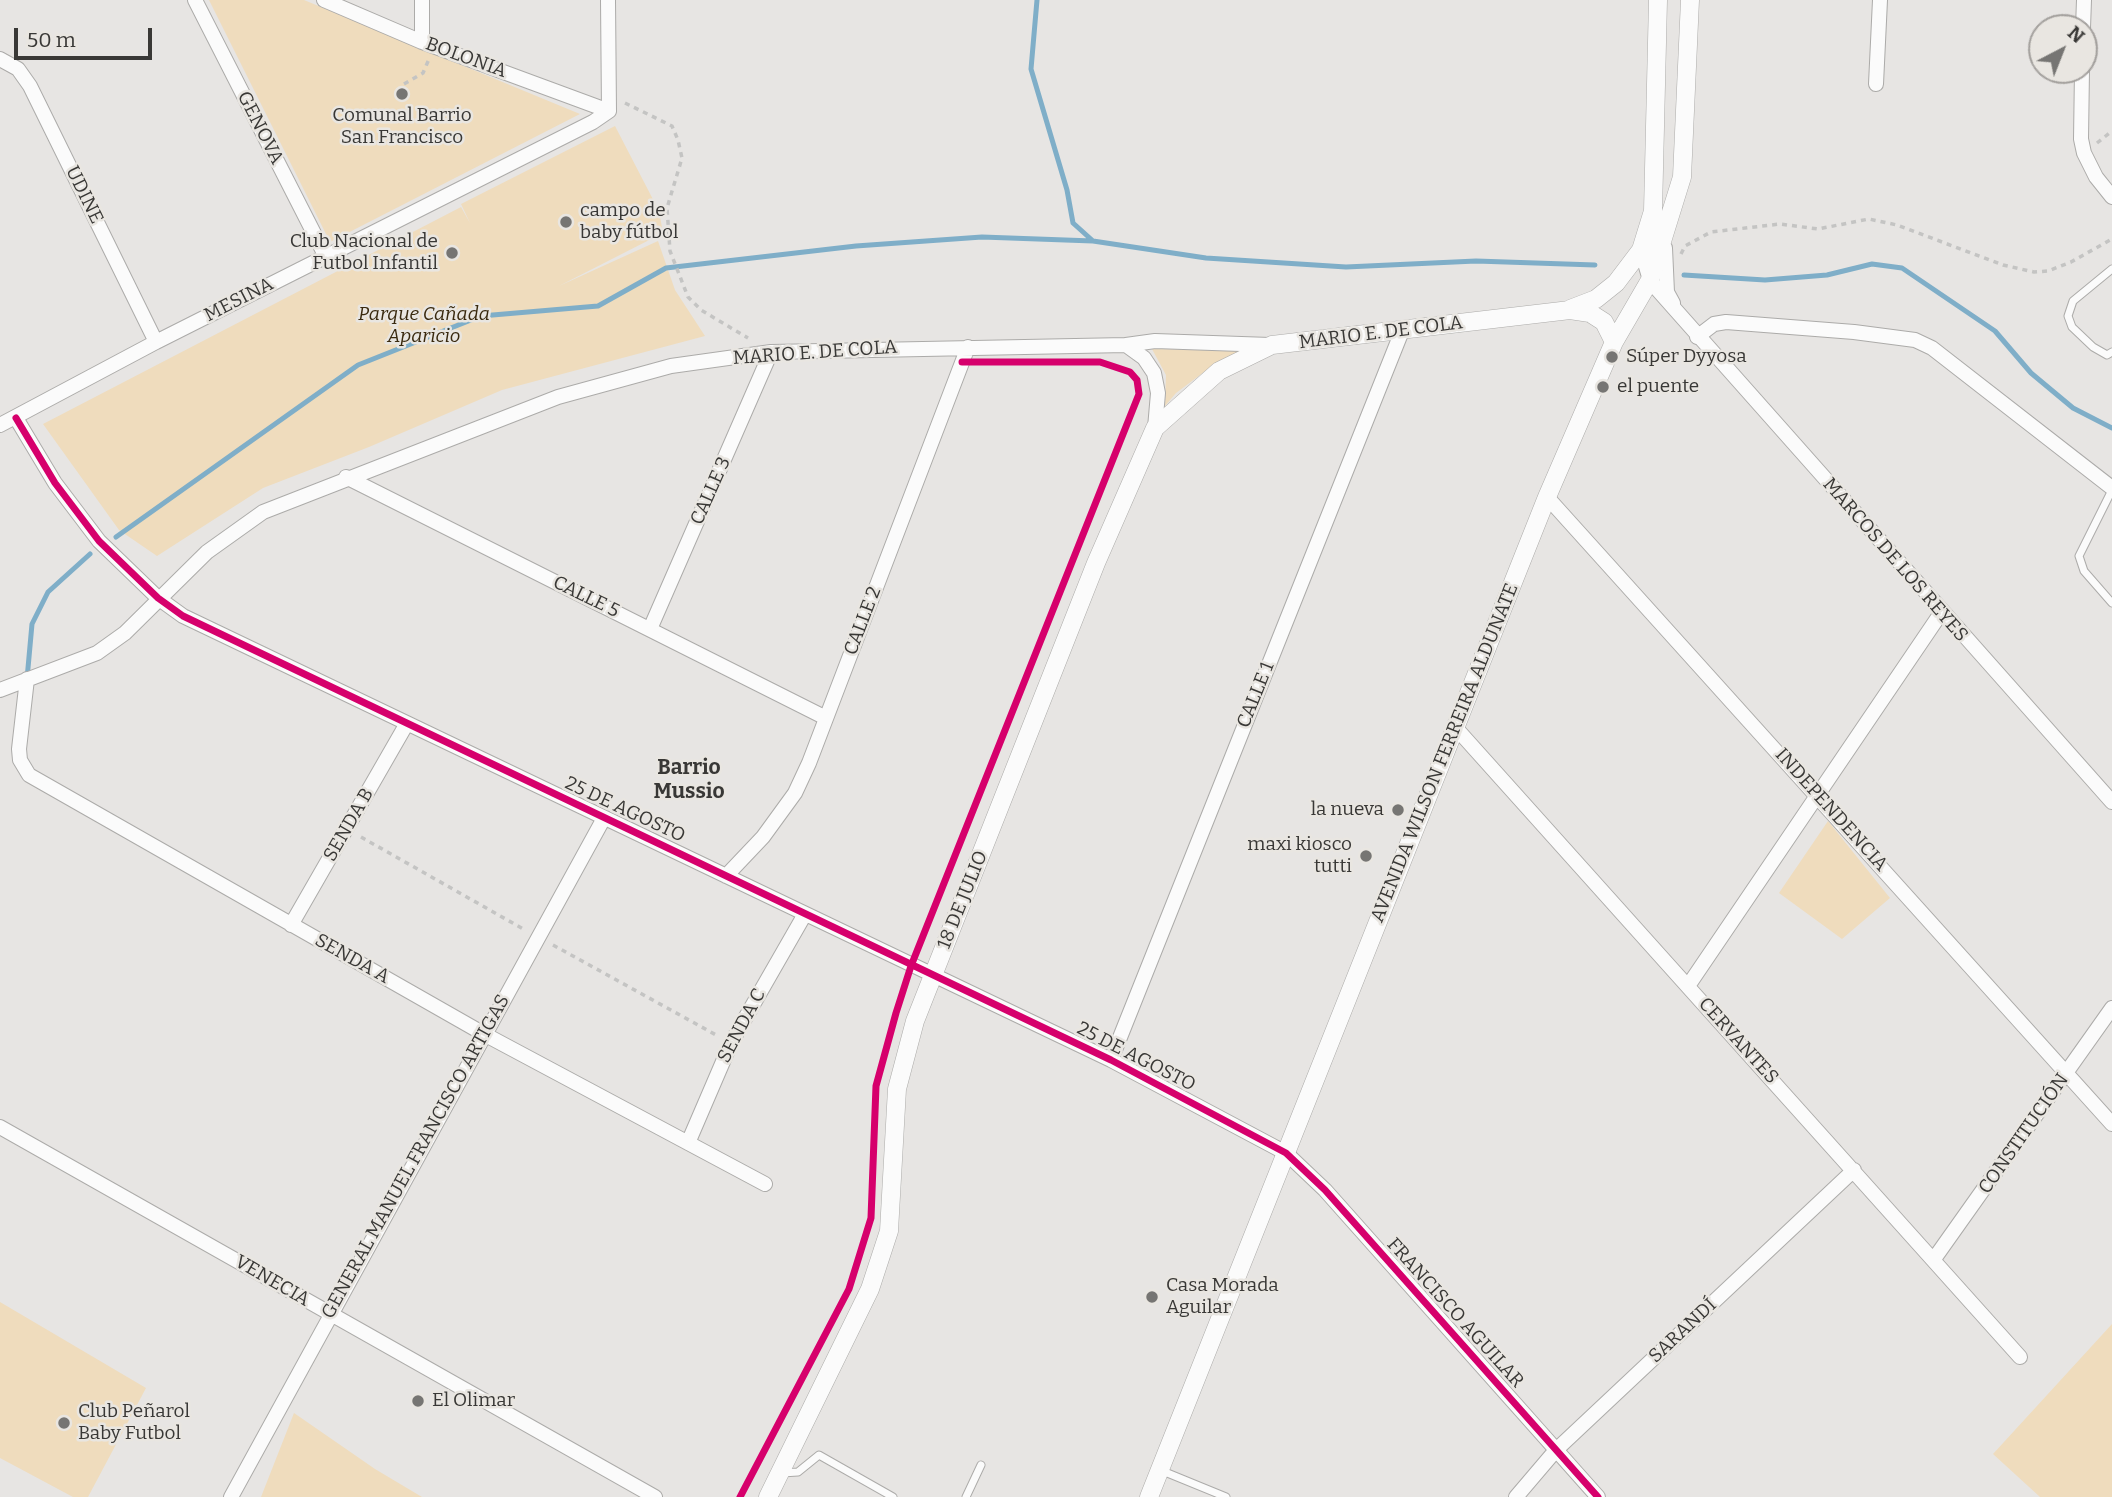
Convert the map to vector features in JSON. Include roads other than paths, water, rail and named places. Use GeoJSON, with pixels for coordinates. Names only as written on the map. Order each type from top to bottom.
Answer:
{"type":"FeatureCollection","features":[{"type":"Feature","properties":{"kind":"street","name":"GENOVA"},"geometry":{"type":"LineString","coordinates":[[195,0],[326,257]]}},
{"type":"Feature","properties":{"kind":"street","name":"BOLONIA"},"geometry":{"type":"LineString","coordinates":[[324,0],[422,42],[609,111]]}},
{"type":"Feature","properties":{"kind":"street"},"geometry":{"type":"LineString","coordinates":[[422,0],[422,42]]}},
{"type":"Feature","properties":{"kind":"street"},"geometry":{"type":"LineString","coordinates":[[608,0],[609,111]]}},
{"type":"Feature","properties":{"kind":"street"},"geometry":{"type":"LineString","coordinates":[[1570,310],[1597,299],[1616,283],[1640,250],[1653,211],[1658,0]]}},
{"type":"Feature","properties":{"kind":"street","name":"AVENIDA WILSON FERREIRA ALDUNATE"},"geometry":{"type":"LineString","coordinates":[[1149,1497],[1547,497],[1614,342],[1650,280],[1680,187],[1685,152],[1690,0]]}},
{"type":"Feature","properties":{"kind":"street"},"geometry":{"type":"LineString","coordinates":[[1876,84],[1880,0]]}},
{"type":"Feature","properties":{"kind":"street","name":"UDINE"},"geometry":{"type":"LineString","coordinates":[[0,59],[18,69],[30,86],[156,342]]}},
{"type":"Feature","properties":{"kind":"street"},"geometry":{"type":"LineString","coordinates":[[2082,84],[2081,139],[2089,166],[2112,197]]}},
{"type":"Feature","properties":{"kind":"street","name":"MESINA"},"geometry":{"type":"LineString","coordinates":[[0,425],[156,342],[593,122],[609,111]]}},
{"type":"Feature","properties":{"kind":"street","name":"MARCOS DE LOS REYES"},"geometry":{"type":"LineString","coordinates":[[1665,231],[1667,292],[1681,316]]}},
{"type":"Feature","properties":{"kind":"street","name":"MARCOS DE LOS REYES"},"geometry":{"type":"LineString","coordinates":[[1640,250],[1650,280],[1697,337],[2112,802]]}},
{"type":"Feature","properties":{"kind":"street","name":"MARIO E. DE COLA"},"geometry":{"type":"LineString","coordinates":[[0,690],[97,653],[125,633],[207,552],[263,512],[346,477],[558,397],[671,366],[771,352],[1126,345],[1155,341],[1272,345],[1570,310],[1590,313],[1604,322],[1614,342]]}},
{"type":"Feature","properties":{"kind":"street"},"geometry":{"type":"LineString","coordinates":[[1697,337],[1714,324],[1726,322],[1854,332],[1915,340],[1932,348],[2112,489]]}},
{"type":"Feature","properties":{"kind":"street","name":"CALLE 1"},"geometry":{"type":"LineString","coordinates":[[1111,1060],[1402,331]]}},
{"type":"Feature","properties":{"kind":"street","name":"18 DE JULIO"},"geometry":{"type":"LineString","coordinates":[[768,1497],[866,1298],[879,1264],[893,1203],[897,1100],[902,1065],[932,976],[1105,539],[1155,428],[1158,393],[1154,373],[1144,358],[1126,345]]}},
{"type":"Feature","properties":{"kind":"street","name":"18 DE JULIO"},"geometry":{"type":"LineString","coordinates":[[1155,428],[1219,371],[1272,345]]}},
{"type":"Feature","properties":{"kind":"street","name":"CALLE 2"},"geometry":{"type":"LineString","coordinates":[[726,876],[764,837],[795,793],[968,347]]}},
{"type":"Feature","properties":{"kind":"street","name":"CALLE 3"},"geometry":{"type":"LineString","coordinates":[[650,629],[771,352]]}},
{"type":"Feature","properties":{"kind":"street","name":"25 DE AGOSTO"},"geometry":{"type":"LineString","coordinates":[[16,418],[55,483],[99,541],[158,598],[183,616],[1111,1060],[1286,1153]]}},
{"type":"Feature","properties":{"kind":"street","name":"CALLE 5"},"geometry":{"type":"LineString","coordinates":[[346,477],[826,718]]}},
{"type":"Feature","properties":{"kind":"street","name":"INDEPENDENCIA"},"geometry":{"type":"LineString","coordinates":[[1547,497],[2112,1124]]}},
{"type":"Feature","properties":{"kind":"street"},"geometry":{"type":"LineString","coordinates":[[1689,986],[1941,613]]}},
{"type":"Feature","properties":{"kind":"street","name":"SENDA A"},"geometry":{"type":"LineString","coordinates":[[27,679],[19,749],[20,760],[29,775],[484,1034],[765,1184]]}},
{"type":"Feature","properties":{"kind":"street","name":"SENDA B"},"geometry":{"type":"LineString","coordinates":[[291,925],[406,725]]}},
{"type":"Feature","properties":{"kind":"street","name":"CERVANTES"},"geometry":{"type":"LineString","coordinates":[[1455,727],[2020,1357]]}},
{"type":"Feature","properties":{"kind":"street","name":"GENERAL MANUEL FRANCISCO ARTIGAS"},"geometry":{"type":"LineString","coordinates":[[231,1497],[329,1314],[604,818]]}},
{"type":"Feature","properties":{"kind":"street","name":"SENDA C"},"geometry":{"type":"LineString","coordinates":[[688,1143],[731,1043],[805,914]]}},
{"type":"Feature","properties":{"kind":"street","name":"CONSTITUCIÓN"},"geometry":{"type":"LineString","coordinates":[[1934,1259],[2112,1008]]}},
{"type":"Feature","properties":{"kind":"street","name":"VENECIA"},"geometry":{"type":"LineString","coordinates":[[0,1127],[655,1497]]}},
{"type":"Feature","properties":{"kind":"street","name":"FRANCISCO AGUILAR"},"geometry":{"type":"LineString","coordinates":[[1286,1153],[1325,1190],[1598,1497]]}},
{"type":"Feature","properties":{"kind":"street","name":"SARANDÍ"},"geometry":{"type":"LineString","coordinates":[[1516,1497],[1556,1450],[1854,1170]]}},
{"type":"Feature","properties":{"kind":"lane"},"geometry":{"type":"LineString","coordinates":[[2112,269],[2073,301],[2068,316],[2072,327],[2093,347],[2107,355],[2112,352]]}},
{"type":"Feature","properties":{"kind":"lane"},"geometry":{"type":"LineString","coordinates":[[2112,489],[2079,556],[2084,571],[2112,603]]}},
{"type":"Feature","properties":{"kind":"lane"},"geometry":{"type":"LineString","coordinates":[[781,1473],[797,1472],[818,1455],[893,1497]]}},
{"type":"Feature","properties":{"kind":"lane"},"geometry":{"type":"LineString","coordinates":[[966,1497],[981,1465]]}},
{"type":"Feature","properties":{"kind":"lane"},"geometry":{"type":"LineString","coordinates":[[1160,1470],[1226,1497]]}},
{"type":"Feature","properties":{"kind":"waterway"},"geometry":{"type":"LineString","coordinates":[[1037,0],[1031,69],[1067,190],[1073,223],[1093,241],[1206,258],[1346,267],[1476,261],[1595,265]]}},
{"type":"Feature","properties":{"kind":"waterway"},"geometry":{"type":"LineString","coordinates":[[116,537],[358,365],[481,316],[598,306],[666,268],[856,246],[982,237],[1093,241]]}},
{"type":"Feature","properties":{"kind":"waterway"},"geometry":{"type":"LineString","coordinates":[[1684,275],[1765,280],[1827,275],[1872,264],[1902,268],[1995,331],[2031,373],[2073,408],[2112,428]]}},
{"type":"Feature","properties":{"kind":"waterway"},"geometry":{"type":"LineString","coordinates":[[27,679],[32,624],[48,592],[90,554]]}},
{"type":"Feature","properties":{"kind":"place","name":"Comunal Barrio San Francisco"},"geometry":{"type":"Point","coordinates":[402,94]}},
{"type":"Feature","properties":{"kind":"place","name":"campo de baby fútbol"},"geometry":{"type":"Point","coordinates":[566,222]}},
{"type":"Feature","properties":{"kind":"place","name":"Club Nacional de Futbol Infantil"},"geometry":{"type":"Point","coordinates":[452,253]}},
{"type":"Feature","properties":{"kind":"place","name":"Súper Dyyosa"},"geometry":{"type":"Point","coordinates":[1612,357]}},
{"type":"Feature","properties":{"kind":"place","name":"el puente"},"geometry":{"type":"Point","coordinates":[1603,387]}},
{"type":"Feature","properties":{"kind":"place","name":"la nueva"},"geometry":{"type":"Point","coordinates":[1398,810]}},
{"type":"Feature","properties":{"kind":"place","name":"maxi kiosco tutti"},"geometry":{"type":"Point","coordinates":[1366,856]}},
{"type":"Feature","properties":{"kind":"place","name":"Casa Morada Aguilar"},"geometry":{"type":"Point","coordinates":[1152,1297]}},
{"type":"Feature","properties":{"kind":"place","name":"El Olimar"},"geometry":{"type":"Point","coordinates":[418,1401]}},
{"type":"Feature","properties":{"kind":"place","name":"Club Peñarol Baby Futbol"},"geometry":{"type":"Point","coordinates":[64,1423]}},
{"type":"Feature","properties":{"kind":"district","name":"Barrio Mussio"},"geometry":{"type":"Point","coordinates":[689,780]}},
{"type":"Feature","properties":{"kind":"park label","name":"Parque Cañada Aparicio"},"geometry":{"type":"Point","coordinates":[424,326]}}]}
